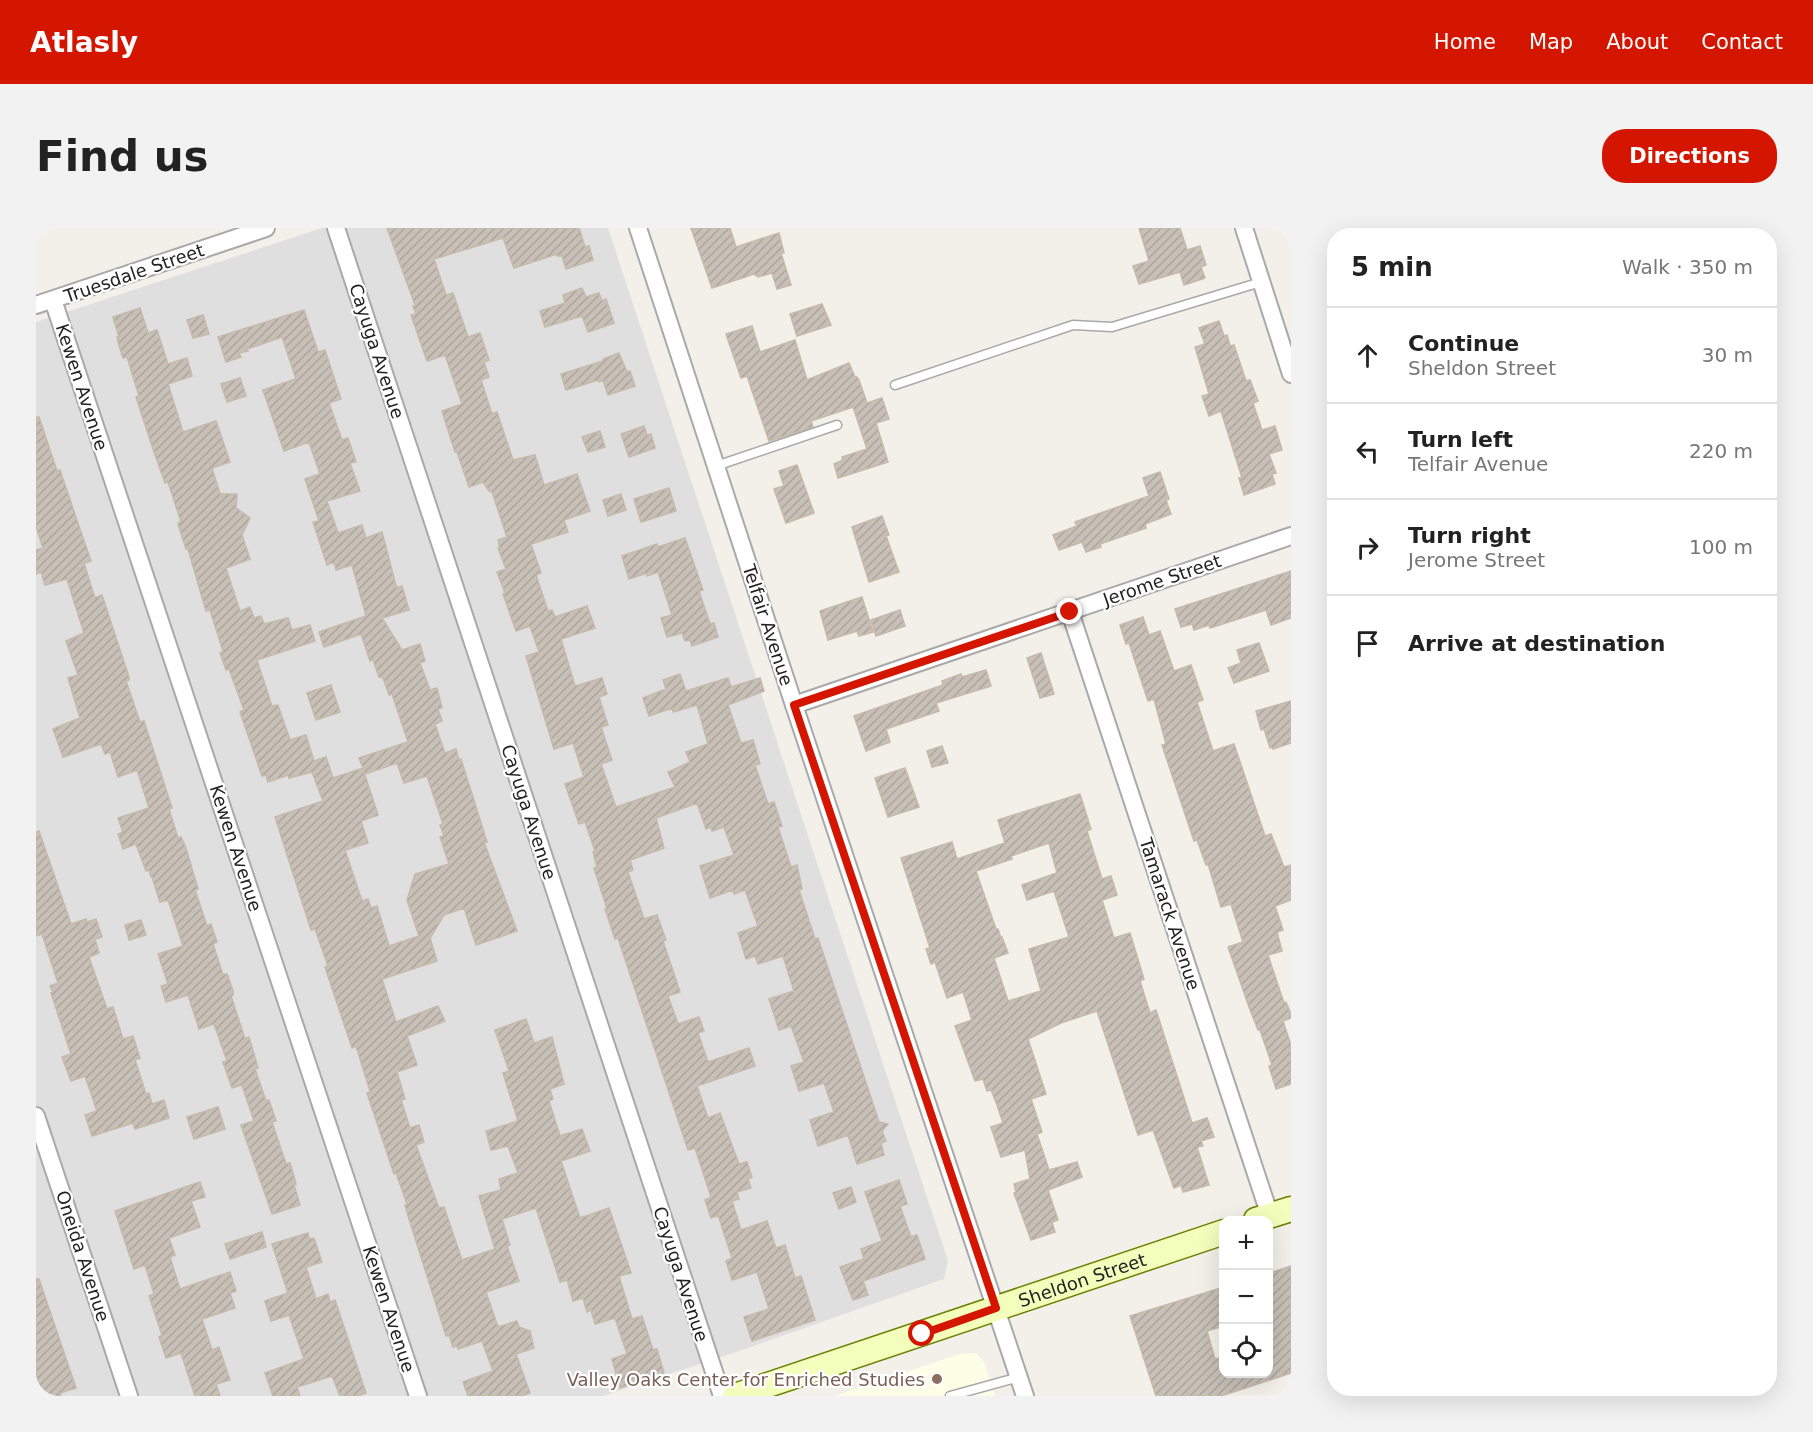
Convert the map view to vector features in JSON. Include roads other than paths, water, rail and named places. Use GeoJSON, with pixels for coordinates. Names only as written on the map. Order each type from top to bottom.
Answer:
{"type":"FeatureCollection","features":[{"type":"Feature","properties":{"kind":"main road","name":"Sheldon Street"},"geometry":{"type":"LineString","coordinates":[[735,1396],[1219,1234]]}},
{"type":"Feature","properties":{"kind":"street","name":"Truesdale Street"},"geometry":{"type":"LineString","coordinates":[[36,305],[266,228]]}},
{"type":"Feature","properties":{"kind":"street","name":"Cayuga Avenue"},"geometry":{"type":"LineString","coordinates":[[336,228],[722,1396]]}},
{"type":"Feature","properties":{"kind":"street","name":"Telfair Avenue"},"geometry":{"type":"LineString","coordinates":[[638,228],[794,705],[1025,1396]]}},
{"type":"Feature","properties":{"kind":"street"},"geometry":{"type":"LineString","coordinates":[[1244,228],[1291,375]]}},
{"type":"Feature","properties":{"kind":"street","name":"Kewen Avenue"},"geometry":{"type":"LineString","coordinates":[[53,300],[418,1396]]}},
{"type":"Feature","properties":{"kind":"street","name":"Jerome Street"},"geometry":{"type":"LineString","coordinates":[[794,705],[1291,536]]}},
{"type":"Feature","properties":{"kind":"street","name":"Tamarack Avenue"},"geometry":{"type":"LineString","coordinates":[[1070,612],[1272,1215]]}},
{"type":"Feature","properties":{"kind":"street","name":"Oneida Avenue"},"geometry":{"type":"LineString","coordinates":[[36,1116],[129,1396]]}},
{"type":"Feature","properties":{"kind":"lane"},"geometry":{"type":"LineString","coordinates":[[895,385],[1073,325],[1112,327],[1261,282]]}},
{"type":"Feature","properties":{"kind":"lane"},"geometry":{"type":"LineString","coordinates":[[716,466],[837,425]]}},
{"type":"Feature","properties":{"kind":"lane"},"geometry":{"type":"LineString","coordinates":[[950,1396],[1019,1377]]}},
{"type":"Feature","properties":{"kind":"place","name":"Valley Oaks Center for Enriched Studies"},"geometry":{"type":"Point","coordinates":[937,1379]}}]}
